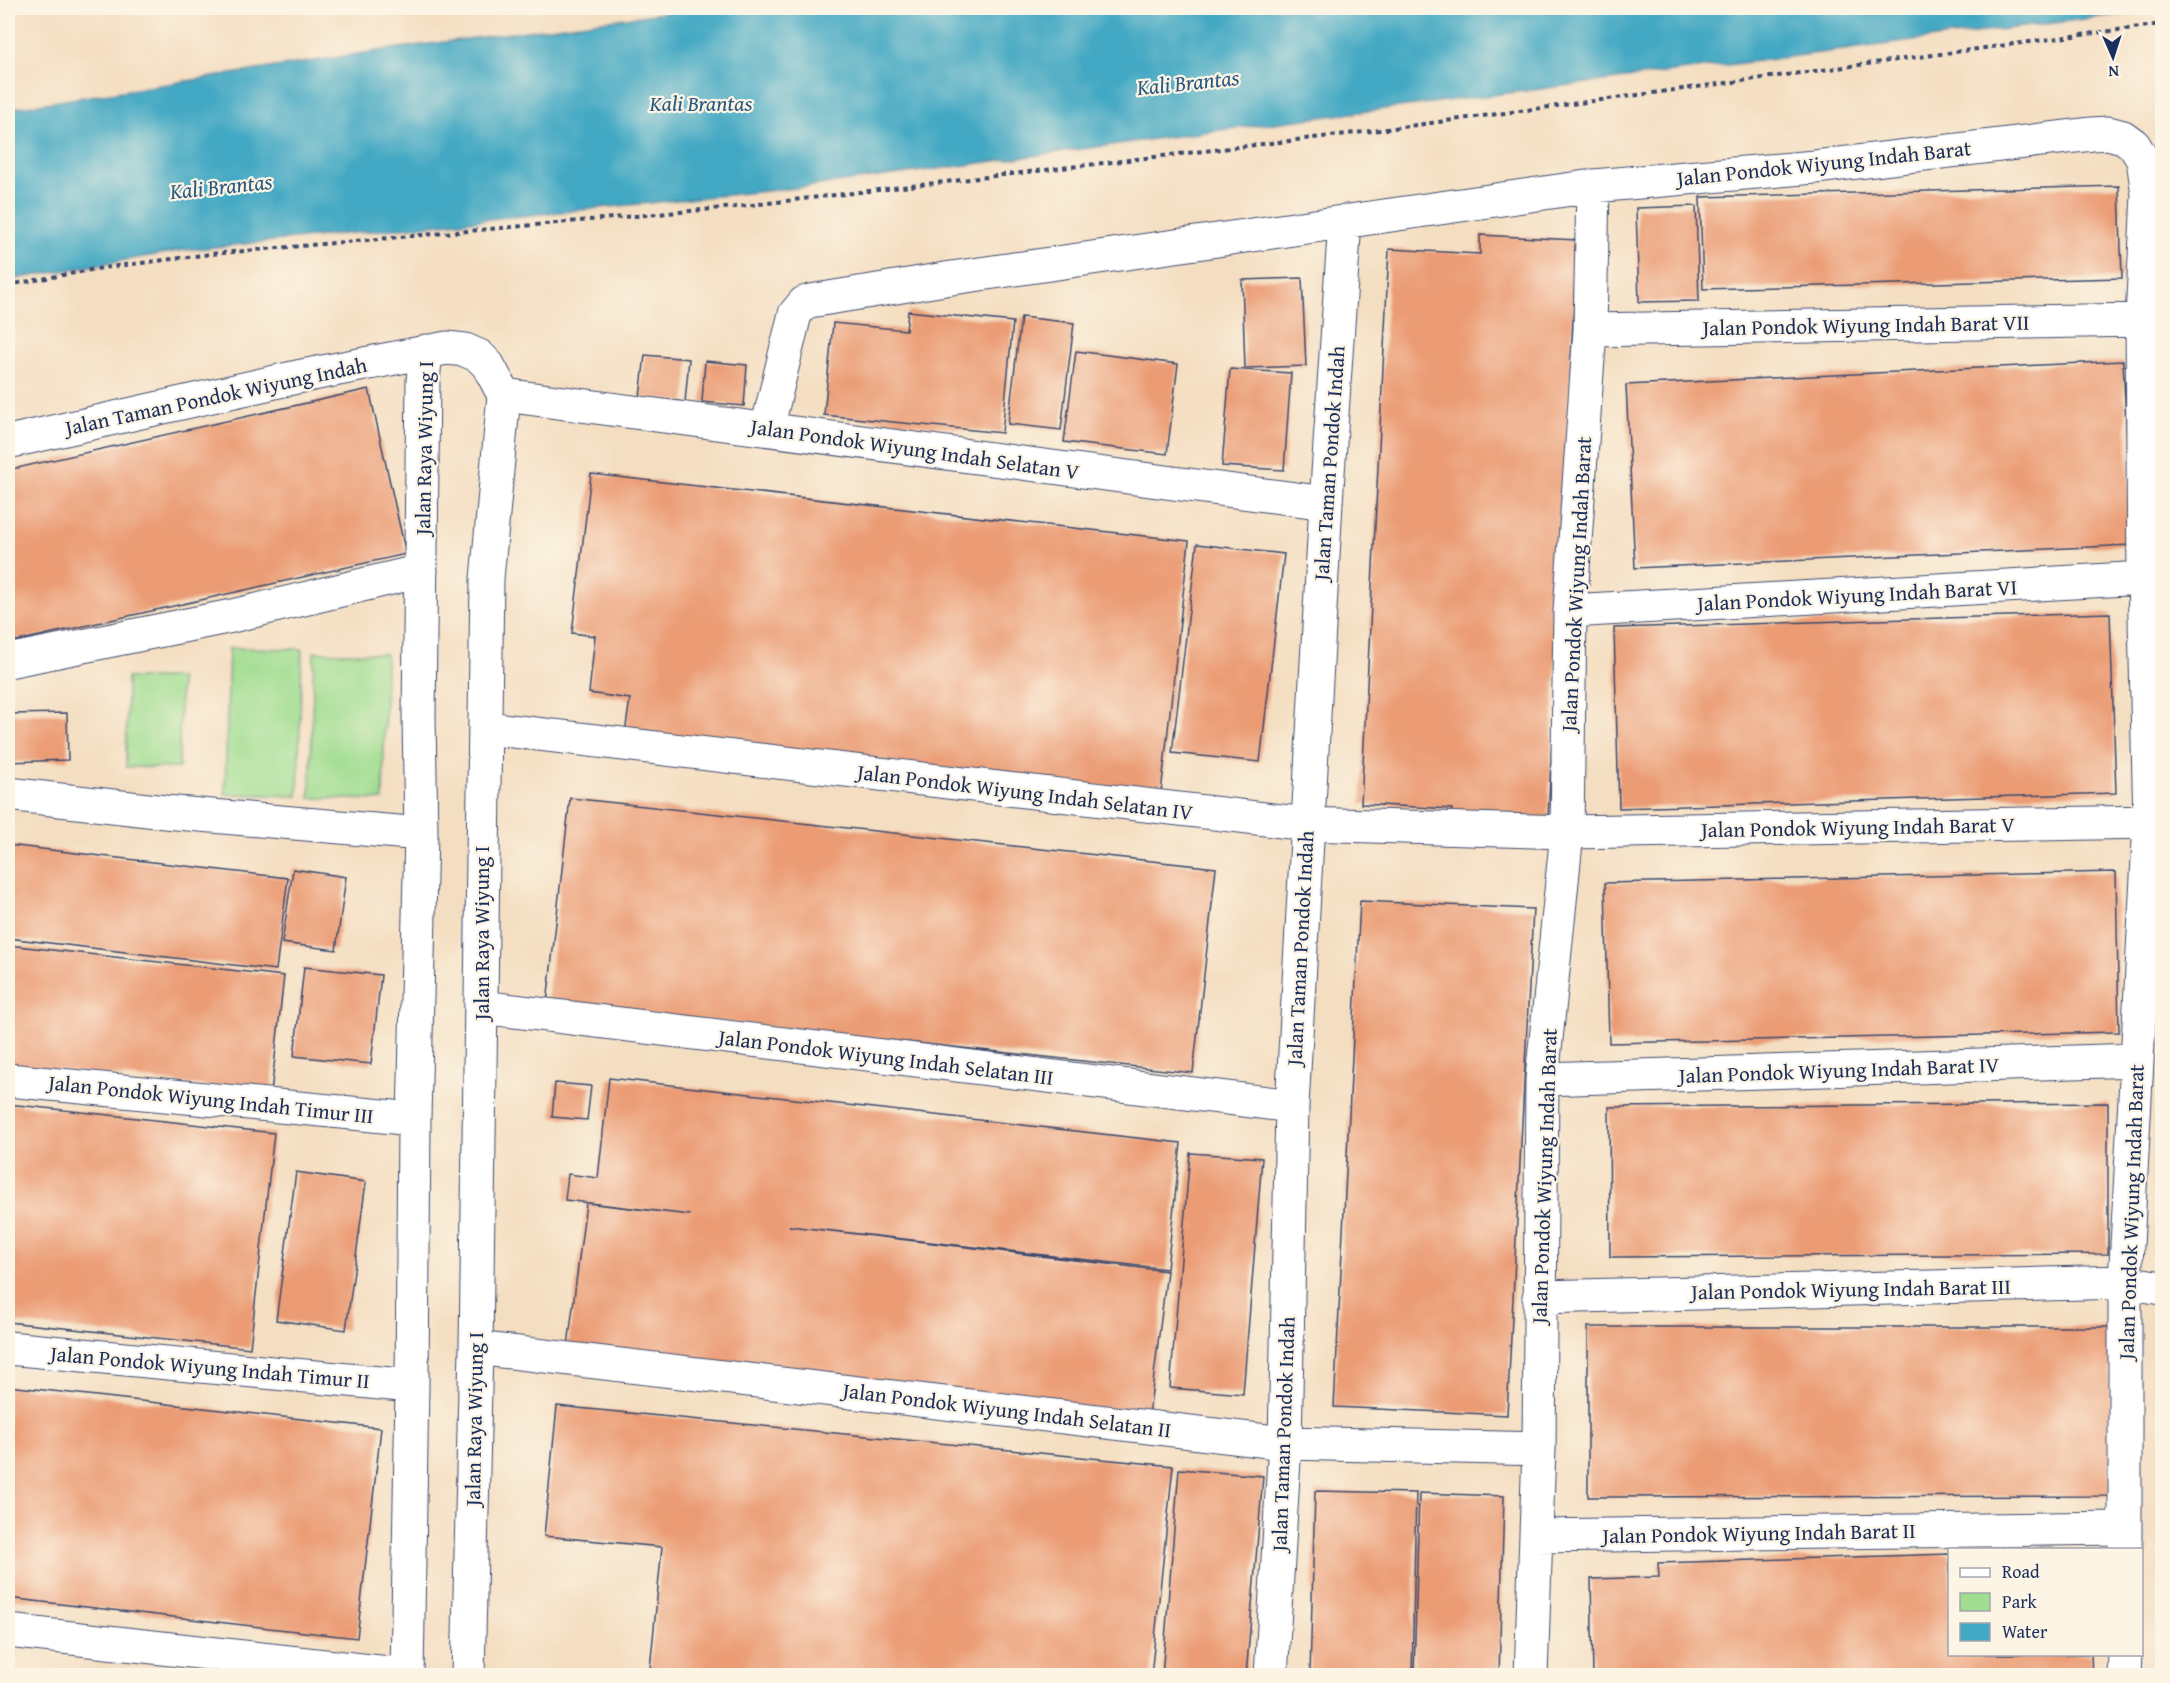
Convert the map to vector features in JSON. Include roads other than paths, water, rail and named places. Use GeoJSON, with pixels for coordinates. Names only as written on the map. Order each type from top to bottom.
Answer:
{"type":"FeatureCollection","features":[{"type":"Feature","properties":{"kind":"street","name":"Jalan Pondok Wiyung Indah Barat"},"geometry":{"type":"LineString","coordinates":[[1531,1676],[1539,1449],[1542,1079],[1567,832],[1570,611],[1590,330],[1593,186],[1815,167],[2108,133],[2123,137],[2134,145],[2143,160],[2147,177],[2142,320],[2144,578],[2150,822],[2125,1282],[2125,1539]]}},
{"type":"Feature","properties":{"kind":"street"},"geometry":{"type":"LineString","coordinates":[[767,429],[795,314],[804,303],[810,301],[945,279],[1593,186]]}},
{"type":"Feature","properties":{"kind":"street","name":"Jalan Taman Pondok Indah"},"geometry":{"type":"LineString","coordinates":[[1270,1676],[1285,1443],[1292,1106],[1326,503],[1345,221]]}},
{"type":"Feature","properties":{"kind":"street","name":"Jalan Pondok Wiyung Indah Barat VII"},"geometry":{"type":"LineString","coordinates":[[1590,330],[2142,320]]}},
{"type":"Feature","properties":{"kind":"street","name":"Jalan Raya Wiyung I"},"geometry":{"type":"LineString","coordinates":[[407,1675],[414,1119],[421,834],[419,717],[423,381],[426,351],[447,348],[465,350],[479,356],[488,365],[504,395],[487,579],[476,1348],[468,1676]]}},
{"type":"Feature","properties":{"kind":"street","name":"Jalan Taman Pondok Wiyung Indah"},"geometry":{"type":"LineString","coordinates":[[8,442],[426,351]]}},
{"type":"Feature","properties":{"kind":"street","name":"Jalan Pondok Wiyung Indah Selatan V"},"geometry":{"type":"LineString","coordinates":[[504,395],[1326,503]]}},
{"type":"Feature","properties":{"kind":"street"},"geometry":{"type":"LineString","coordinates":[[8,661],[232,616],[421,571]]}},
{"type":"Feature","properties":{"kind":"street","name":"Jalan Pondok Wiyung Indah Barat VI"},"geometry":{"type":"LineString","coordinates":[[1570,611],[2144,578]]}},
{"type":"Feature","properties":{"kind":"street","name":"Jalan Pondok Wiyung Indah Selatan IV"},"geometry":{"type":"LineString","coordinates":[[486,729],[1307,824],[1567,832]]}},
{"type":"Feature","properties":{"kind":"street"},"geometry":{"type":"LineString","coordinates":[[8,794],[165,812],[421,834]]}},
{"type":"Feature","properties":{"kind":"street","name":"Jalan Pondok Wiyung Indah Barat V"},"geometry":{"type":"LineString","coordinates":[[1567,832],[2150,822]]}},
{"type":"Feature","properties":{"kind":"street","name":"Jalan Pondok Wiyung Indah Selatan III"},"geometry":{"type":"LineString","coordinates":[[481,1007],[1292,1106]]}},
{"type":"Feature","properties":{"kind":"street","name":"Jalan Pondok Wiyung Indah Barat IV"},"geometry":{"type":"LineString","coordinates":[[1542,1079],[2137,1060]]}},
{"type":"Feature","properties":{"kind":"street","name":"Jalan Pondok Wiyung Indah Timur III"},"geometry":{"type":"LineString","coordinates":[[8,1080],[414,1119]]}},
{"type":"Feature","properties":{"kind":"street","name":"Jalan Pondok Wiyung Indah Barat III"},"geometry":{"type":"LineString","coordinates":[[1539,1297],[2125,1282],[2163,1288]]}},
{"type":"Feature","properties":{"kind":"street","name":"Jalan Pondok Wiyung Indah Timur II"},"geometry":{"type":"LineString","coordinates":[[8,1348],[412,1386]]}},
{"type":"Feature","properties":{"kind":"street","name":"Jalan Pondok Wiyung Indah Selatan II"},"geometry":{"type":"LineString","coordinates":[[476,1348],[1285,1443],[1539,1449]]}},
{"type":"Feature","properties":{"kind":"street","name":"Jalan Pondok Wiyung Indah Barat II"},"geometry":{"type":"LineString","coordinates":[[1536,1536],[2125,1539]]}},
{"type":"Feature","properties":{"kind":"street"},"geometry":{"type":"LineString","coordinates":[[8,1631],[407,1675]]}},
{"type":"Feature","properties":{"kind":"street"},"geometry":{"type":"LineString","coordinates":[[2124,1676],[2125,1656]]}},
{"type":"Feature","properties":{"kind":"water","name":"Kali Brantas"},"geometry":{"type":"Polygon","coordinates":[[[700,8],[2162,9],[1205,132],[806,187],[185,250],[8,280],[8,109],[384,50],[700,8]]]}}]}
